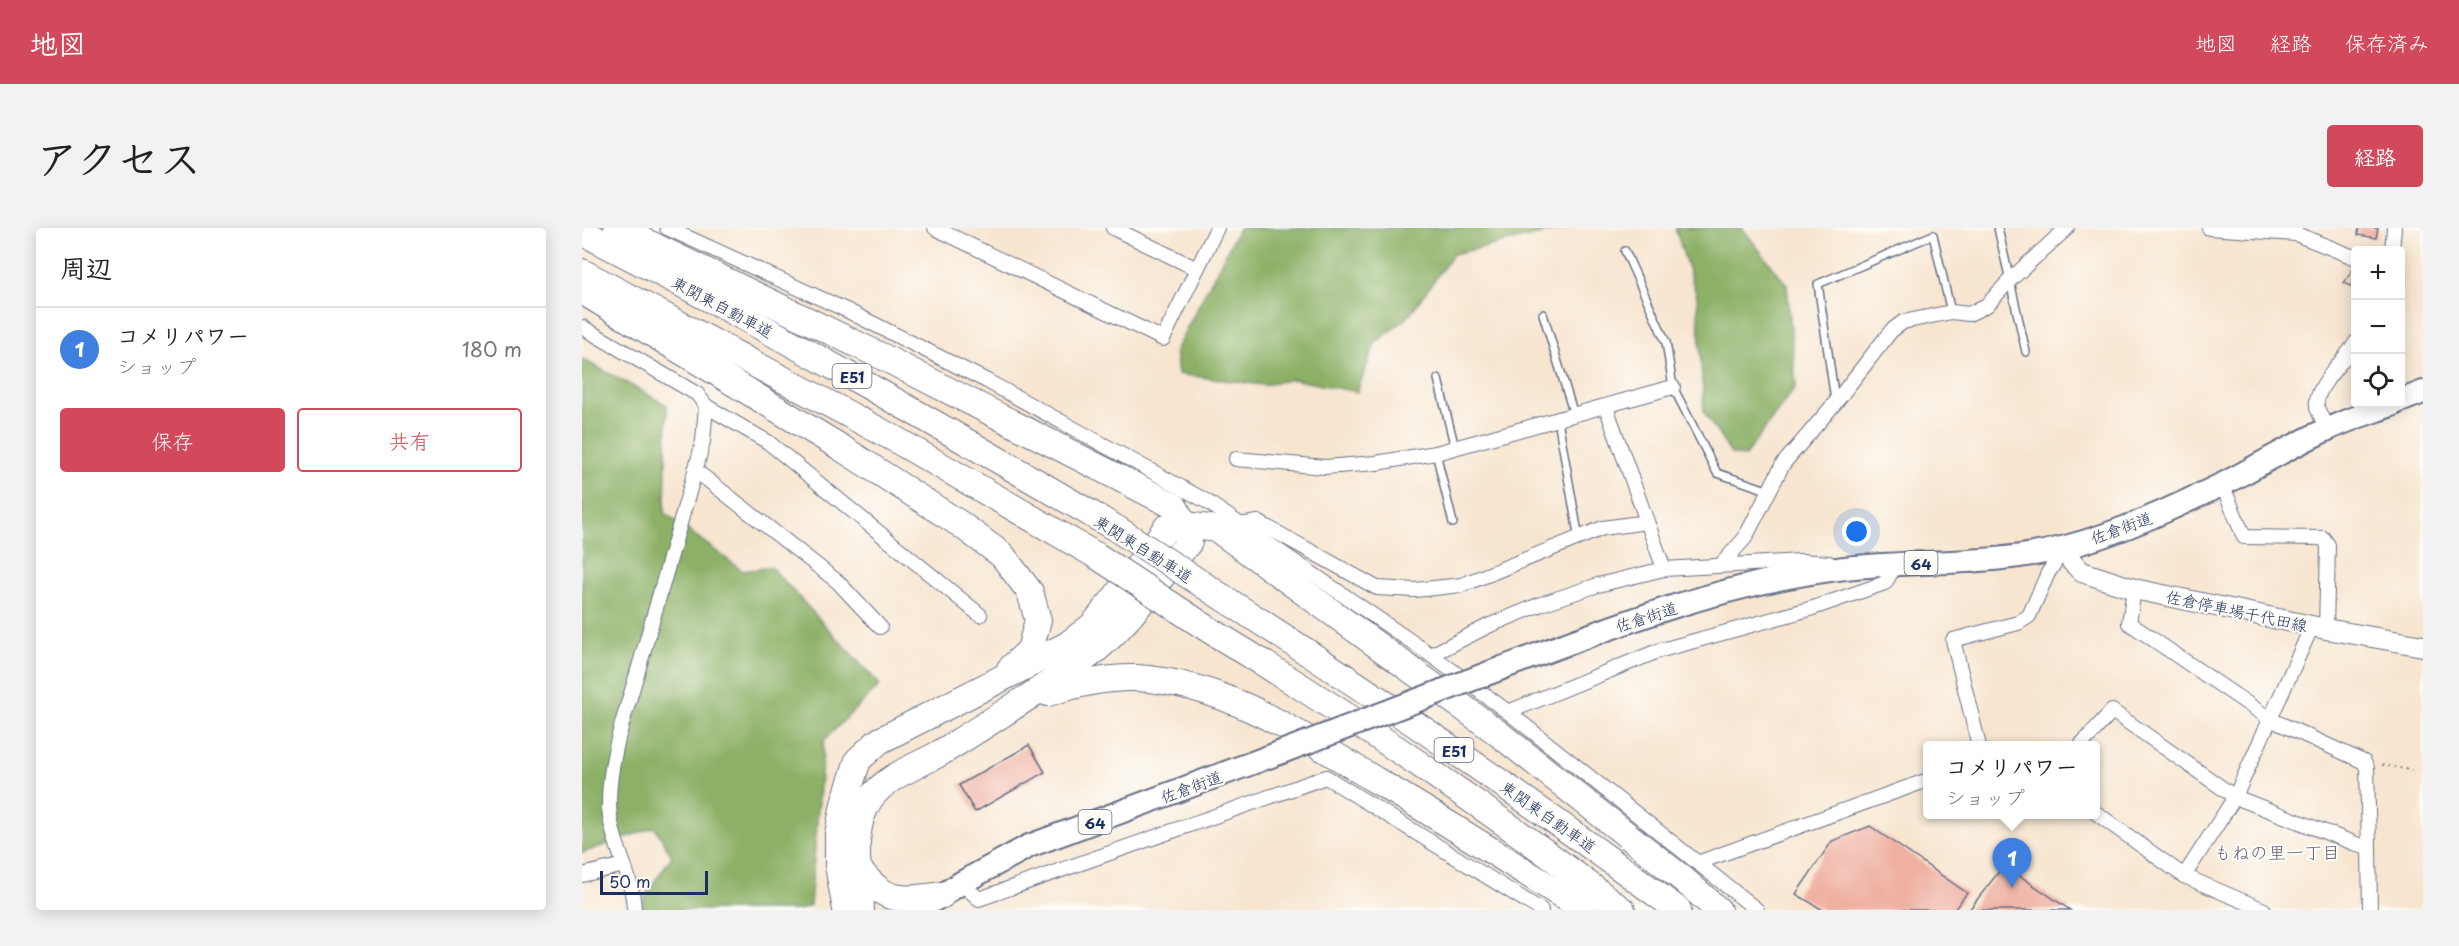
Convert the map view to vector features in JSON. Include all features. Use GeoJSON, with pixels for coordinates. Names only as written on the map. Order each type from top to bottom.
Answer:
{"type":"FeatureCollection","features":[{"type":"Feature","properties":{"kind":"highway"},"geometry":{"type":"LineString","coordinates":[[617,228],[883,357],[1174,506],[1185,525],[1189,542],[1113,634],[1085,658],[1017,703],[942,751],[886,782],[870,799],[861,820],[857,840],[851,908]]}},
{"type":"Feature","properties":{"kind":"highway","name":"東関東自動車道"},"geometry":{"type":"LineString","coordinates":[[582,232],[911,408],[1117,529],[1328,664],[1569,829],[1678,910]]}},
{"type":"Feature","properties":{"kind":"highway","name":"東関東自動車道"},"geometry":{"type":"LineString","coordinates":[[582,272],[894,438],[1097,556],[1208,629],[1310,691],[1469,798],[1553,856],[1623,910]]}},
{"type":"Feature","properties":{"kind":"highway"},"geometry":{"type":"LineString","coordinates":[[582,291],[850,454],[960,524],[1002,555],[1030,592],[1038,621],[1030,650],[996,681]]}},
{"type":"Feature","properties":{"kind":"highway"},"geometry":{"type":"LineString","coordinates":[[851,908],[838,865],[838,834],[844,804],[858,760],[879,741],[1067,645],[1093,625],[1166,528],[1185,525],[1217,528],[1227,535],[1494,730],[1684,880],[1718,910]]}},
{"type":"Feature","properties":{"kind":"highway"},"geometry":{"type":"LineString","coordinates":[[1017,703],[1075,684],[1137,678],[1168,683],[1233,700],[1261,713],[1372,778],[1585,910]]}},
{"type":"Feature","properties":{"kind":"highway"},"geometry":{"type":"LineString","coordinates":[[856,866],[872,885],[886,895],[906,900],[952,889]]}},
{"type":"Feature","properties":{"kind":"main road"},"geometry":{"type":"LineString","coordinates":[[2405,399],[2423,392]]}},
{"type":"Feature","properties":{"kind":"main road","name":"佐倉街道"},"geometry":{"type":"LineString","coordinates":[[920,910],[952,889],[1029,846],[1631,620],[1724,592],[1788,577],[1845,568],[2011,557],[2066,547],[2144,520],[2222,484],[2327,429],[2383,408]]}},
{"type":"Feature","properties":{"kind":"main road","name":"佐倉停車場千代田線"},"geometry":{"type":"LineString","coordinates":[[2066,547],[2072,562],[2082,572],[2134,589],[2423,646]]}},
{"type":"Feature","properties":{"kind":"street"},"geometry":{"type":"LineString","coordinates":[[667,228],[846,310],[987,381],[1206,501],[1431,655],[1508,712],[1757,910]]}},
{"type":"Feature","properties":{"kind":"street"},"geometry":{"type":"LineString","coordinates":[[935,228],[1163,339],[1217,228]]}},
{"type":"Feature","properties":{"kind":"street"},"geometry":{"type":"LineString","coordinates":[[1113,228],[1197,269]]}},
{"type":"Feature","properties":{"kind":"street"},"geometry":{"type":"LineString","coordinates":[[1721,565],[1744,538],[1783,464],[1835,403],[1891,331],[1903,322],[1951,312],[1969,314],[1987,305],[2010,280],[2067,228]]}},
{"type":"Feature","properties":{"kind":"street"},"geometry":{"type":"LineString","coordinates":[[2209,228],[2296,234],[2351,256]]}},
{"type":"Feature","properties":{"kind":"street"},"geometry":{"type":"LineString","coordinates":[[2392,246],[2394,228]]}},
{"type":"Feature","properties":{"kind":"street"},"geometry":{"type":"LineString","coordinates":[[582,327],[697,394],[706,406],[768,442],[981,615]]}},
{"type":"Feature","properties":{"kind":"street"},"geometry":{"type":"LineString","coordinates":[[2327,429],[2317,406],[2319,392],[2351,350]]}},
{"type":"Feature","properties":{"kind":"street"},"geometry":{"type":"LineString","coordinates":[[1236,459],[1325,466],[1376,463],[1436,453],[1673,387]]}},
{"type":"Feature","properties":{"kind":"street"},"geometry":{"type":"LineString","coordinates":[[634,910],[630,884],[609,804],[613,765],[703,441],[706,406]]}},
{"type":"Feature","properties":{"kind":"street"},"geometry":{"type":"LineString","coordinates":[[1606,407],[1664,569]]}},
{"type":"Feature","properties":{"kind":"street"},"geometry":{"type":"LineString","coordinates":[[695,470],[838,582],[880,627]]}},
{"type":"Feature","properties":{"kind":"street"},"geometry":{"type":"LineString","coordinates":[[2184,876],[2235,797],[2270,719],[2319,627],[2328,545],[2323,538],[2244,537],[2222,484]]}},
{"type":"Feature","properties":{"kind":"street"},"geometry":{"type":"LineString","coordinates":[[1240,525],[1258,522],[1377,588],[1405,589],[1462,585],[1603,528],[1647,522]]}},
{"type":"Feature","properties":{"kind":"street"},"geometry":{"type":"LineString","coordinates":[[1978,741],[1953,640],[2018,623],[2029,616],[2048,573],[2066,547]]}},
{"type":"Feature","properties":{"kind":"street"},"geometry":{"type":"LineString","coordinates":[[1431,655],[1488,626],[1541,604],[1598,585],[1664,569],[1802,561],[1826,562],[1845,568]]}},
{"type":"Feature","properties":{"kind":"street"},"geometry":{"type":"LineString","coordinates":[[1508,712],[1658,651],[1813,608],[1885,583],[1896,564]]}},
{"type":"Feature","properties":{"kind":"street"},"geometry":{"type":"LineString","coordinates":[[2134,589],[2128,622],[2270,719],[2364,762],[2367,768],[2370,910]]}},
{"type":"Feature","properties":{"kind":"street"},"geometry":{"type":"LineString","coordinates":[[2084,741],[2112,711],[2235,797],[2369,849]]}},
{"type":"Feature","properties":{"kind":"street"},"geometry":{"type":"LineString","coordinates":[[952,889],[979,899],[1326,777],[1541,910]]}},
{"type":"Feature","properties":{"kind":"street"},"geometry":{"type":"LineString","coordinates":[[1697,863],[1923,782]]}},
{"type":"Feature","properties":{"kind":"street"},"geometry":{"type":"LineString","coordinates":[[2100,816],[2184,876],[2264,910]]}},
{"type":"Feature","properties":{"kind":"street"},"geometry":{"type":"LineString","coordinates":[[582,875],[624,865]]}},
{"type":"Feature","properties":{"kind":"lane"},"geometry":{"type":"LineString","coordinates":[[1998,228],[2026,352]]}},
{"type":"Feature","properties":{"kind":"lane"},"geometry":{"type":"LineString","coordinates":[[1835,403],[1818,284],[1933,235],[1951,312]]}},
{"type":"Feature","properties":{"kind":"lane"},"geometry":{"type":"LineString","coordinates":[[1625,251],[1666,342],[1673,387],[1717,473],[1770,491]]}},
{"type":"Feature","properties":{"kind":"lane"},"geometry":{"type":"LineString","coordinates":[[1543,314],[1574,415]]}},
{"type":"Feature","properties":{"kind":"lane"},"geometry":{"type":"LineString","coordinates":[[1438,379],[1455,448]]}},
{"type":"Feature","properties":{"kind":"lane"},"geometry":{"type":"LineString","coordinates":[[1558,420],[1579,539]]}},
{"type":"Feature","properties":{"kind":"lane"},"geometry":{"type":"LineString","coordinates":[[1436,453],[1453,523]]}},
{"type":"Feature","properties":{"kind":"path"},"geometry":{"type":"LineString","coordinates":[[2364,762],[2412,770]]}},
{"type":"Feature","properties":{"kind":"green space"},"geometry":{"type":"Polygon","coordinates":[[[1239,228],[1568,228],[1453,254],[1407,318],[1375,343],[1357,392],[1292,379],[1264,385],[1178,374],[1175,351],[1239,228]]]}},
{"type":"Feature","properties":{"kind":"green space"},"geometry":{"type":"Polygon","coordinates":[[[1675,228],[1742,228],[1787,285],[1796,386],[1745,456],[1731,454],[1704,412],[1697,296],[1675,228]]]}},
{"type":"Feature","properties":{"kind":"green space"},"geometry":{"type":"Polygon","coordinates":[[[582,359],[667,405],[665,513],[743,571],[771,567],[880,685],[824,740],[810,905],[800,910],[640,910],[647,893],[672,856],[655,827],[582,853],[582,359]]]}},
{"type":"Feature","properties":{"kind":"building"},"geometry":{"type":"Polygon","coordinates":[[[2359,228],[2378,228],[2376,238],[2358,235],[2359,228]]]}},
{"type":"Feature","properties":{"kind":"building"},"geometry":{"type":"Polygon","coordinates":[[[2351,272],[2351,286],[2344,283],[2351,272]]]}},
{"type":"Feature","properties":{"kind":"building"},"geometry":{"type":"Polygon","coordinates":[[[1029,745],[1045,772],[975,812],[959,785],[1029,745]]]}},
{"type":"Feature","properties":{"kind":"building"},"geometry":{"type":"Polygon","coordinates":[[[1870,826],[1967,893],[1954,910],[1823,910],[1796,894],[1832,841],[1870,826]]]}},
{"type":"Feature","properties":{"kind":"building"},"geometry":{"type":"Polygon","coordinates":[[[2004,865],[2070,910],[1969,910],[2004,865]]]}},
{"type":"Feature","properties":{"kind":"place","name":"コメリパワー"},"geometry":{"type":"Point","coordinates":[2012,888]}},
{"type":"Feature","properties":{"kind":"district","name":"もねの里一丁目"},"geometry":{"type":"Point","coordinates":[2277,851]}}]}
